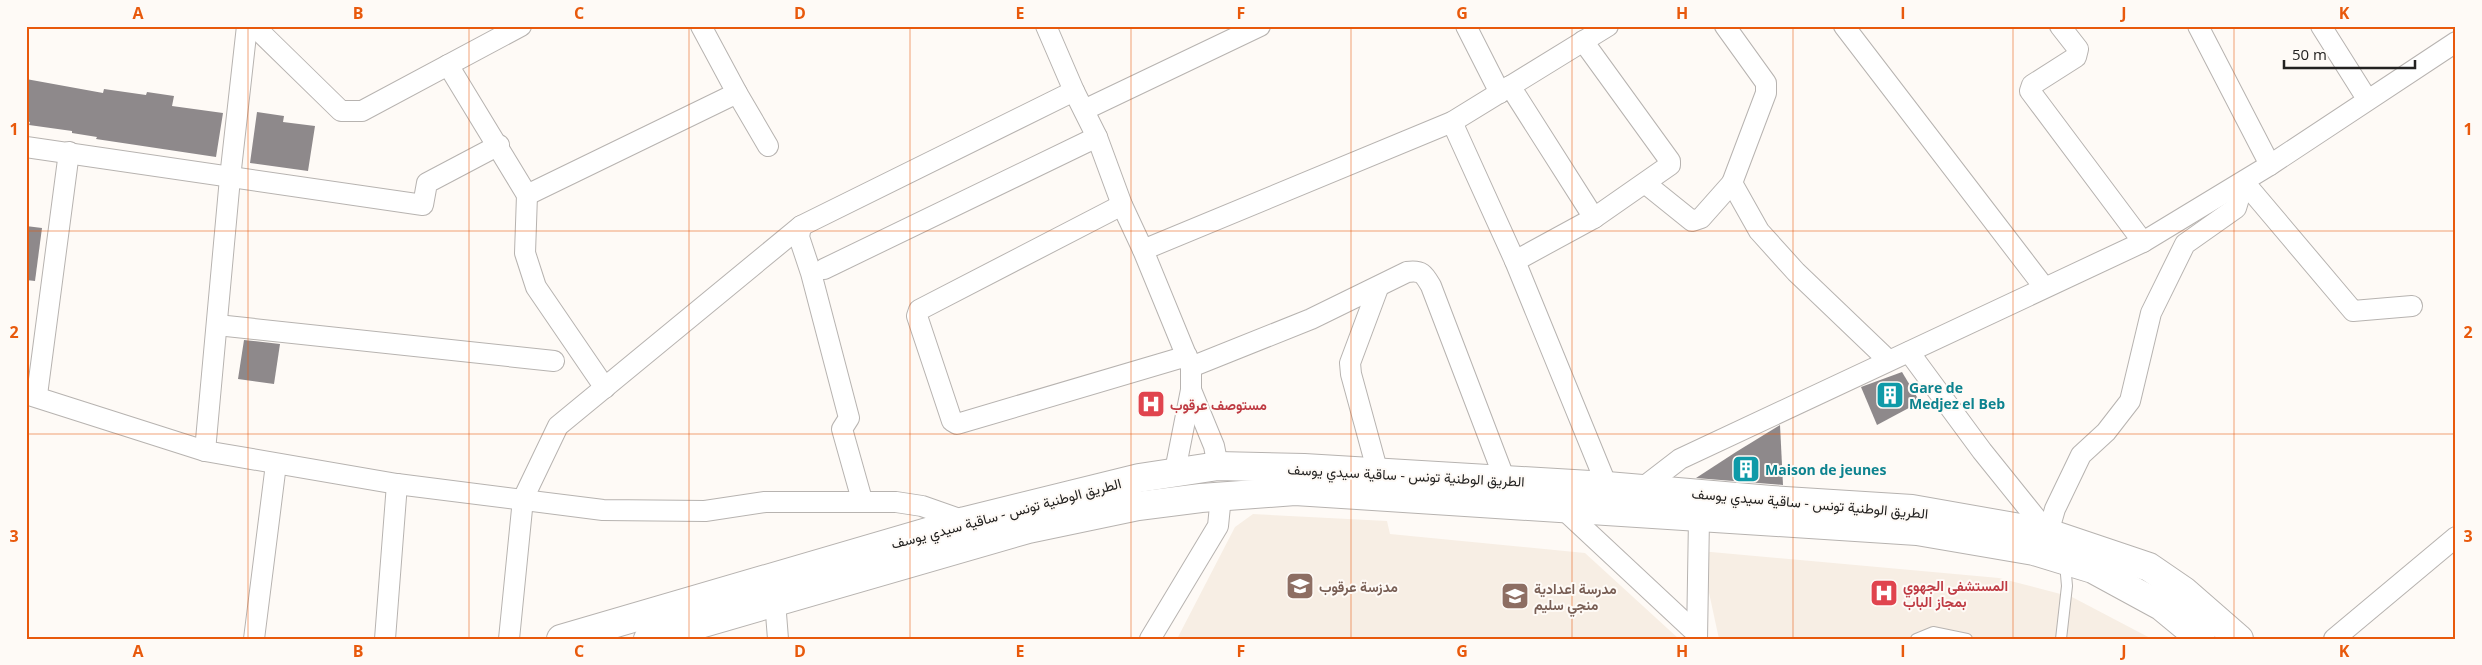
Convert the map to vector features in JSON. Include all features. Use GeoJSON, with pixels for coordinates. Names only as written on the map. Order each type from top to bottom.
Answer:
{"type":"FeatureCollection","features":[{"type":"Feature","properties":{"kind":"main road","name":"الطريق الوطنية تونس - ساقية سيدي يوسف"},"geometry":{"type":"LineString","coordinates":[[562,639],[965,521],[1175,471],[1218,466],[1304,468],[1374,474],[1413,487],[1562,508],[1917,531],[2034,551],[2093,569],[2161,606],[2201,639]]}},
{"type":"Feature","properties":{"kind":"main road","name":"الطريق الوطنية تونس - ساقية سيدي يوسف"},"geometry":{"type":"LineString","coordinates":[[648,639],[1028,529],[1138,506],[1221,496],[1413,487],[1505,480],[1912,509],[2048,533],[2149,567],[2184,591],[2239,639]]}},
{"type":"Feature","properties":{"kind":"street"},"geometry":{"type":"LineString","coordinates":[[205,451],[230,178],[247,26]]}},
{"type":"Feature","properties":{"kind":"street"},"geometry":{"type":"LineString","coordinates":[[254,26],[341,111],[362,111],[521,26]]}},
{"type":"Feature","properties":{"kind":"street"},"geometry":{"type":"LineString","coordinates":[[701,26],[768,146]]}},
{"type":"Feature","properties":{"kind":"street"},"geometry":{"type":"LineString","coordinates":[[1046,26],[1097,137],[1122,205],[1143,250],[1189,362],[1191,390],[1175,471]]}},
{"type":"Feature","properties":{"kind":"street"},"geometry":{"type":"LineString","coordinates":[[1084,110],[1260,26]]}},
{"type":"Feature","properties":{"kind":"street"},"geometry":{"type":"LineString","coordinates":[[1466,26],[1505,90],[1594,218]]}},
{"type":"Feature","properties":{"kind":"street"},"geometry":{"type":"LineString","coordinates":[[1143,250],[1452,122],[1608,26]]}},
{"type":"Feature","properties":{"kind":"street"},"geometry":{"type":"LineString","coordinates":[[1646,184],[1692,221],[1701,218],[1732,183],[1766,93],[1766,83],[1725,26]]}},
{"type":"Feature","properties":{"kind":"street"},"geometry":{"type":"LineString","coordinates":[[1844,26],[2044,287]]}},
{"type":"Feature","properties":{"kind":"street"},"geometry":{"type":"LineString","coordinates":[[2060,26],[2078,49],[2076,57],[2032,85],[2030,91],[2143,242]]}},
{"type":"Feature","properties":{"kind":"street"},"geometry":{"type":"LineString","coordinates":[[2198,26],[2270,165]]}},
{"type":"Feature","properties":{"kind":"street"},"geometry":{"type":"LineString","coordinates":[[2321,26],[2367,99]]}},
{"type":"Feature","properties":{"kind":"street"},"geometry":{"type":"LineString","coordinates":[[1515,261],[1594,218],[1646,184],[1670,165],[1670,161],[1582,41]]}},
{"type":"Feature","properties":{"kind":"street"},"geometry":{"type":"LineString","coordinates":[[1641,489],[1680,460],[1888,360],[1909,352],[2143,242],[2244,182],[2456,42]]}},
{"type":"Feature","properties":{"kind":"street"},"geometry":{"type":"LineString","coordinates":[[448,65],[499,145],[527,195],[525,253],[536,287],[605,388]]}},
{"type":"Feature","properties":{"kind":"street"},"geometry":{"type":"LineString","coordinates":[[509,639],[523,499],[558,426],[801,226],[1074,90]]}},
{"type":"Feature","properties":{"kind":"street"},"geometry":{"type":"LineString","coordinates":[[527,195],[737,93]]}},
{"type":"Feature","properties":{"kind":"street"},"geometry":{"type":"LineString","coordinates":[[1452,122],[1515,261],[1607,486]]}},
{"type":"Feature","properties":{"kind":"street"},"geometry":{"type":"LineString","coordinates":[[824,269],[1097,137]]}},
{"type":"Feature","properties":{"kind":"street"},"geometry":{"type":"LineString","coordinates":[[26,147],[423,205],[427,183],[499,145]]}},
{"type":"Feature","properties":{"kind":"street"},"geometry":{"type":"LineString","coordinates":[[69,152],[31,395],[205,451],[397,484],[603,510],[705,511],[765,502],[862,500],[922,506],[965,521]]}},
{"type":"Feature","properties":{"kind":"street"},"geometry":{"type":"LineString","coordinates":[[2244,182],[2353,311],[2412,306]]}},
{"type":"Feature","properties":{"kind":"street"},"geometry":{"type":"LineString","coordinates":[[2048,533],[2056,509],[2082,455],[2106,432],[2130,401],[2151,312],[2185,244],[2236,208],[2244,182]]}},
{"type":"Feature","properties":{"kind":"street"},"geometry":{"type":"LineString","coordinates":[[1732,183],[1759,231],[1796,272],[1888,360]]}},
{"type":"Feature","properties":{"kind":"street"},"geometry":{"type":"LineString","coordinates":[[1122,205],[920,310],[917,316],[952,421],[957,424],[1189,362],[1311,319],[1378,288],[1407,272],[1418,271],[1423,273],[1431,286],[1505,480]]}},
{"type":"Feature","properties":{"kind":"street"},"geometry":{"type":"LineString","coordinates":[[801,226],[799,237],[811,273],[849,418],[842,429],[862,500]]}},
{"type":"Feature","properties":{"kind":"street"},"geometry":{"type":"LineString","coordinates":[[1374,474],[1375,462],[1351,374],[1350,364],[1378,288]]}},
{"type":"Feature","properties":{"kind":"street"},"geometry":{"type":"LineString","coordinates":[[218,325],[554,361]]}},
{"type":"Feature","properties":{"kind":"street"},"geometry":{"type":"LineString","coordinates":[[1909,352],[1982,451],[2048,533]]}},
{"type":"Feature","properties":{"kind":"street"},"geometry":{"type":"LineString","coordinates":[[1191,390],[1214,446],[1218,466]]}},
{"type":"Feature","properties":{"kind":"street"},"geometry":{"type":"LineString","coordinates":[[254,639],[276,464]]}},
{"type":"Feature","properties":{"kind":"street"},"geometry":{"type":"LineString","coordinates":[[385,639],[397,484]]}},
{"type":"Feature","properties":{"kind":"street"},"geometry":{"type":"LineString","coordinates":[[1150,639],[1218,526],[1221,496]]}},
{"type":"Feature","properties":{"kind":"street"},"geometry":{"type":"LineString","coordinates":[[1562,508],[1696,636]]}},
{"type":"Feature","properties":{"kind":"street"},"geometry":{"type":"LineString","coordinates":[[1696,636],[1699,518]]}},
{"type":"Feature","properties":{"kind":"street"},"geometry":{"type":"LineString","coordinates":[[2334,639],[2456,537]]}},
{"type":"Feature","properties":{"kind":"street"},"geometry":{"type":"LineString","coordinates":[[774,601],[778,639]]}},
{"type":"Feature","properties":{"kind":"lane"},"geometry":{"type":"LineString","coordinates":[[2061,639],[2067,586],[2065,560]]}},
{"type":"Feature","properties":{"kind":"lane"},"geometry":{"type":"LineString","coordinates":[[1916,639],[1933,632],[1967,639]]}},
{"type":"Feature","properties":{"kind":"shaded area"},"geometry":{"type":"Polygon","coordinates":[[[1253,514],[1387,521],[1390,534],[1585,553],[1679,639],[1177,639],[1235,527],[1253,514]]]}},
{"type":"Feature","properties":{"kind":"shaded area","name":"المستشفى الجهوي بمجاز الباب"},"geometry":{"type":"Polygon","coordinates":[[[1700,551],[1999,578],[2072,597],[2152,639],[1719,639],[1700,551]]]}},
{"type":"Feature","properties":{"kind":"building"},"geometry":{"type":"Polygon","coordinates":[[[26,79],[103,93],[104,89],[146,95],[147,92],[174,96],[172,106],[223,113],[216,157],[96,139],[97,137],[72,133],[72,131],[29,125],[30,122],[26,121],[26,79]]]}},
{"type":"Feature","properties":{"kind":"building"},"geometry":{"type":"Polygon","coordinates":[[[257,112],[284,116],[283,122],[315,126],[308,171],[250,163],[257,112]]]}},
{"type":"Feature","properties":{"kind":"building"},"geometry":{"type":"Polygon","coordinates":[[[26,226],[42,228],[35,281],[26,280],[26,226]]]}},
{"type":"Feature","properties":{"kind":"building"},"geometry":{"type":"Polygon","coordinates":[[[244,340],[280,344],[274,384],[238,379],[244,340]]]}},
{"type":"Feature","properties":{"kind":"building","name":"Gare de Medjez el Beb"},"geometry":{"type":"Polygon","coordinates":[[[1902,372],[1920,402],[1877,425],[1861,387],[1902,372]]]}},
{"type":"Feature","properties":{"kind":"building","name":"Maison de jeunes"},"geometry":{"type":"Polygon","coordinates":[[[1780,425],[1783,485],[1696,478],[1736,452],[1780,425]]]}},
{"type":"Feature","properties":{"kind":"place","name":"Gare de Medjez el Beb"},"geometry":{"type":"Point","coordinates":[1890,395]}},
{"type":"Feature","properties":{"kind":"place","name":"مستوصف عرقوب"},"geometry":{"type":"Point","coordinates":[1151,404]}},
{"type":"Feature","properties":{"kind":"place","name":"Maison de jeunes"},"geometry":{"type":"Point","coordinates":[1746,469]}},
{"type":"Feature","properties":{"kind":"place","name":"مدزسة عرقوب"},"geometry":{"type":"Point","coordinates":[1300,586]}},
{"type":"Feature","properties":{"kind":"place","name":"المستشفى الجهوي بمجاز الباب"},"geometry":{"type":"Point","coordinates":[1884,593]}},
{"type":"Feature","properties":{"kind":"place","name":"مدرسة اعدادية منجي سليم"},"geometry":{"type":"Point","coordinates":[1515,596]}}]}
